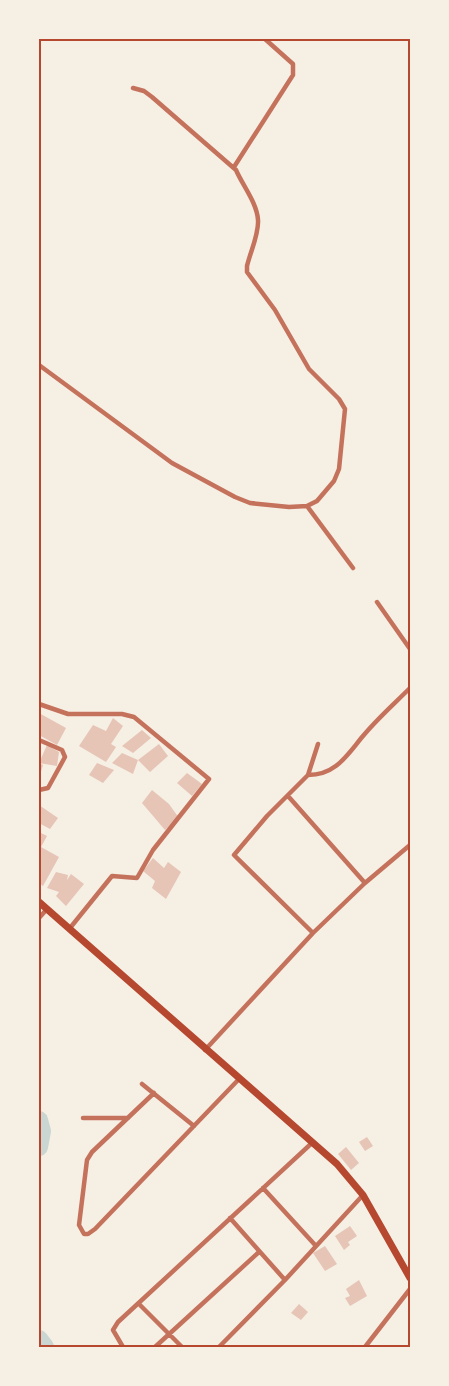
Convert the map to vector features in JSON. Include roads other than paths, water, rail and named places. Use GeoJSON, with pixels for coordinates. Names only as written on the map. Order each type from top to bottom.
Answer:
{"type":"FeatureCollection","features":[{"type":"Feature","properties":{"kind":"main road"},"geometry":{"type":"LineString","coordinates":[[39,902],[205,1050],[240,1078],[337,1164],[363,1195],[410,1278]]}},
{"type":"Feature","properties":{"kind":"street"},"geometry":{"type":"LineString","coordinates":[[234,167],[293,75],[293,64],[265,39]]}},
{"type":"Feature","properties":{"kind":"street"},"geometry":{"type":"LineString","coordinates":[[39,365],[172,463],[235,497],[250,503],[273,506],[307,506],[317,501],[326,492],[339,469],[344,409],[339,398],[309,369],[271,303],[247,272],[259,222],[253,202],[234,167],[152,97],[144,91],[133,88]]}},
{"type":"Feature","properties":{"kind":"street"},"geometry":{"type":"LineString","coordinates":[[307,506],[353,568]]}},
{"type":"Feature","properties":{"kind":"street"},"geometry":{"type":"LineString","coordinates":[[376,602],[410,649]]}},
{"type":"Feature","properties":{"kind":"street"},"geometry":{"type":"LineString","coordinates":[[308,775],[323,774],[337,766],[348,756],[363,736],[410,688]]}},
{"type":"Feature","properties":{"kind":"street"},"geometry":{"type":"LineString","coordinates":[[39,704],[68,714],[122,714],[134,717],[209,779],[153,850],[137,878],[112,876],[70,928]]}},
{"type":"Feature","properties":{"kind":"street"},"geometry":{"type":"LineString","coordinates":[[39,740],[62,750],[65,758],[48,788],[39,790]]}},
{"type":"Feature","properties":{"kind":"street"},"geometry":{"type":"LineString","coordinates":[[313,933],[234,856],[267,816],[308,775],[318,744]]}},
{"type":"Feature","properties":{"kind":"street"},"geometry":{"type":"LineString","coordinates":[[288,796],[365,883]]}},
{"type":"Feature","properties":{"kind":"street"},"geometry":{"type":"LineString","coordinates":[[205,1050],[313,933],[365,883],[410,845]]}},
{"type":"Feature","properties":{"kind":"street"},"geometry":{"type":"LineString","coordinates":[[39,918],[47,909]]}},
{"type":"Feature","properties":{"kind":"street"},"geometry":{"type":"LineString","coordinates":[[154,1093],[92,1152],[87,1160],[79,1225],[79,1230],[84,1234],[88,1234],[95,1229],[240,1078]]}},
{"type":"Feature","properties":{"kind":"street"},"geometry":{"type":"LineString","coordinates":[[142,1084],[194,1126]]}},
{"type":"Feature","properties":{"kind":"street"},"geometry":{"type":"LineString","coordinates":[[83,1118],[128,1118]]}},
{"type":"Feature","properties":{"kind":"street"},"geometry":{"type":"LineString","coordinates":[[123,1347],[113,1330],[118,1322],[140,1304],[313,1142]]}},
{"type":"Feature","properties":{"kind":"street"},"geometry":{"type":"LineString","coordinates":[[262,1188],[316,1246]]}},
{"type":"Feature","properties":{"kind":"street"},"geometry":{"type":"LineString","coordinates":[[218,1347],[285,1280],[363,1195]]}},
{"type":"Feature","properties":{"kind":"street"},"geometry":{"type":"LineString","coordinates":[[230,1218],[285,1280]]}},
{"type":"Feature","properties":{"kind":"street"},"geometry":{"type":"LineString","coordinates":[[155,1347],[259,1252]]}},
{"type":"Feature","properties":{"kind":"street"},"geometry":{"type":"LineString","coordinates":[[365,1347],[410,1290]]}},
{"type":"Feature","properties":{"kind":"street"},"geometry":{"type":"LineString","coordinates":[[140,1304],[182,1347]]}},
{"type":"Feature","properties":{"kind":"waterway"},"geometry":{"type":"LineString","coordinates":[[39,1120],[42,1131],[39,1147]]}},
{"type":"Feature","properties":{"kind":"waterway"},"geometry":{"type":"LineString","coordinates":[[39,1339],[45,1347]]}}]}
